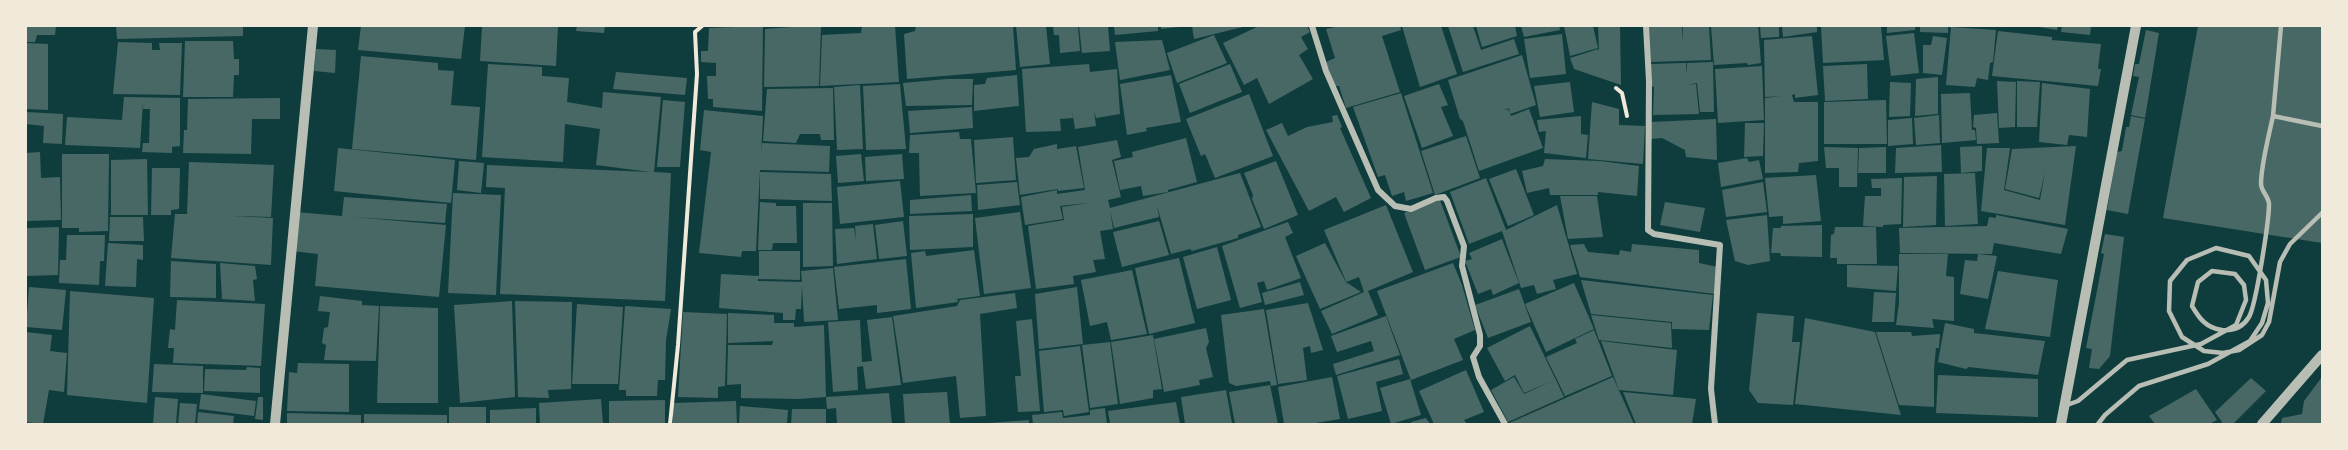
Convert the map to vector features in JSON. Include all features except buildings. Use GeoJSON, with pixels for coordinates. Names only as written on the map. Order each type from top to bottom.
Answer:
{"type":"FeatureCollection","features":[{"type":"Feature","properties":{"kind":"street"},"geometry":{"type":"LineString","coordinates":[[275,424],[313,26]]}},
{"type":"Feature","properties":{"kind":"street"},"geometry":{"type":"LineString","coordinates":[[1312,26],[1326,71],[1378,190],[1395,206],[1411,209],[1436,198],[1444,197],[1448,201],[1464,246],[1462,266],[1480,335],[1480,346],[1473,357],[1479,377],[1505,424]]}},
{"type":"Feature","properties":{"kind":"street"},"geometry":{"type":"LineString","coordinates":[[1646,26],[1649,81],[1648,230],[1654,234],[1720,245],[1711,389],[1715,424]]}},
{"type":"Feature","properties":{"kind":"street"},"geometry":{"type":"LineString","coordinates":[[2061,424],[2136,26]]}},
{"type":"Feature","properties":{"kind":"street"},"geometry":{"type":"LineString","coordinates":[[2262,424],[2322,356]]}},
{"type":"Feature","properties":{"kind":"lane"},"geometry":{"type":"LineString","coordinates":[[2065,406],[2078,400],[2127,360],[2201,344],[2219,334],[2227,330],[2236,325],[2246,300],[2244,285],[2235,274],[2212,271],[2198,282],[2192,306],[2200,320],[2212,328],[2220,330],[2232,331],[2242,325],[2250,315],[2262,259],[2269,202],[2260,186],[2273,116],[2281,26]]}},
{"type":"Feature","properties":{"kind":"lane"},"geometry":{"type":"LineString","coordinates":[[2273,116],[2322,126]]}},
{"type":"Feature","properties":{"kind":"lane"},"geometry":{"type":"LineString","coordinates":[[2098,424],[2105,415],[2139,386],[2208,364],[2219,358],[2229,352],[2250,341],[2262,323],[2268,303],[2265,280],[2249,256],[2216,249],[2187,260],[2170,281],[2169,311],[2182,337],[2204,351],[2223,353],[2231,352],[2239,350],[2262,335],[2269,322],[2280,262],[2289,244],[2322,213]]}},
{"type":"Feature","properties":{"kind":"path"},"geometry":{"type":"LineString","coordinates":[[670,424],[678,345],[697,74],[695,33],[702,26]]}}]}
